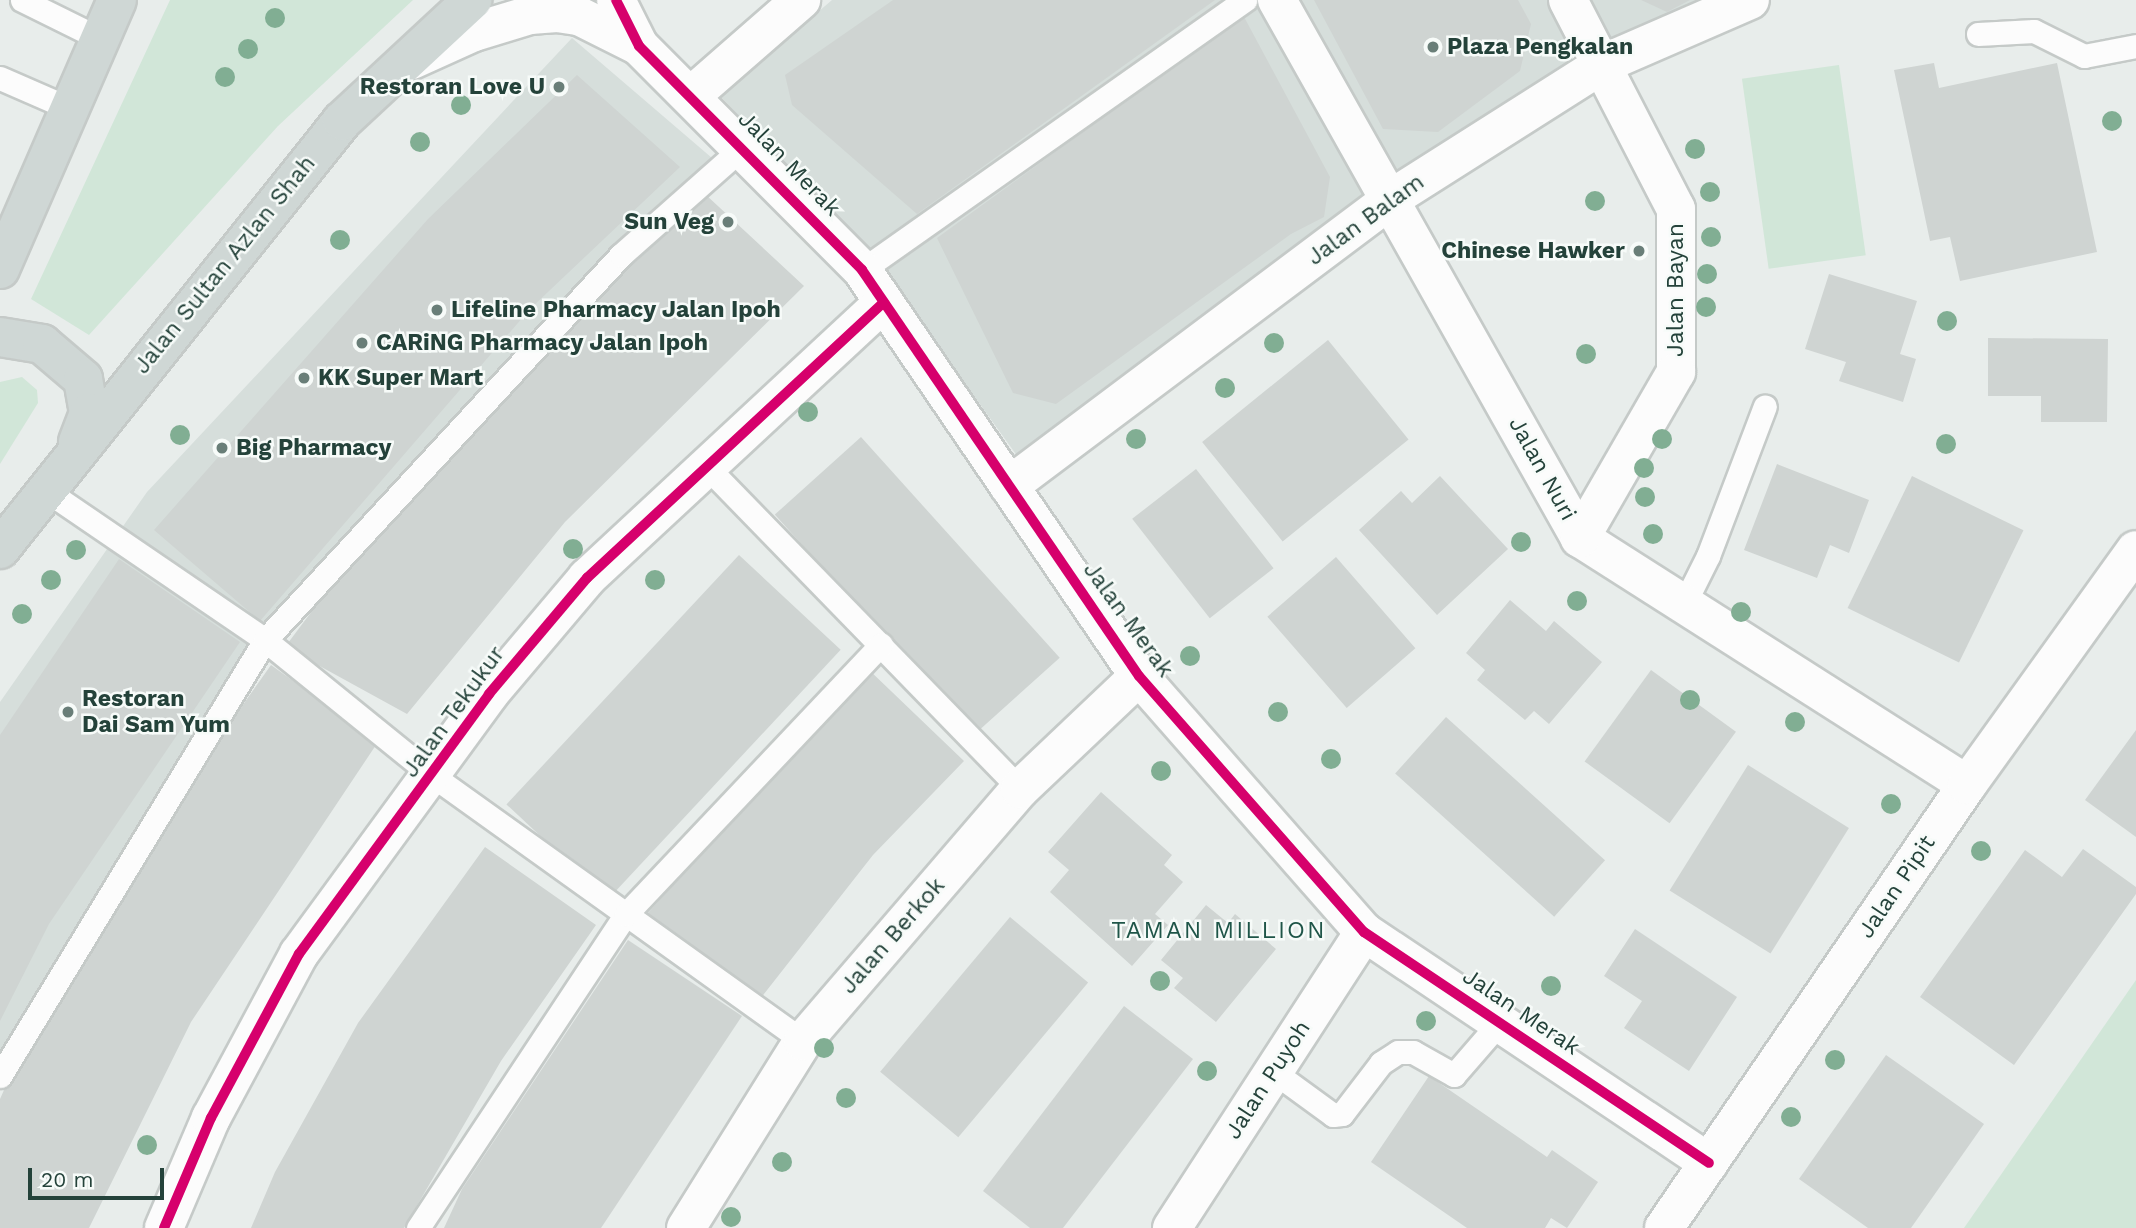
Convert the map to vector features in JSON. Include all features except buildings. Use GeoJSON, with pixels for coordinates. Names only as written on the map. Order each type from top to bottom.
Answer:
{"type":"FeatureCollection","features":[{"type":"Feature","properties":{"kind":"main road"},"geometry":{"type":"LineString","coordinates":[[0,270],[117,0]]}},
{"type":"Feature","properties":{"kind":"main road","name":"Jalan Sultan Azlan Shah"},"geometry":{"type":"LineString","coordinates":[[0,549],[75,449],[341,121],[472,0]]}},
{"type":"Feature","properties":{"kind":"main road"},"geometry":{"type":"LineString","coordinates":[[0,337],[42,344],[83,379],[89,413],[75,449]]}},
{"type":"Feature","properties":{"kind":"street","name":"Jalan Merak"},"geometry":{"type":"LineString","coordinates":[[616,0],[639,46]]}},
{"type":"Feature","properties":{"kind":"street"},"geometry":{"type":"LineString","coordinates":[[692,96],[801,0]]}},
{"type":"Feature","properties":{"kind":"street","name":"Jalan Nuri"},"geometry":{"type":"LineString","coordinates":[[1277,0],[1392,198],[1580,538],[1968,785]]}},
{"type":"Feature","properties":{"kind":"street","name":"Jalan Bayan"},"geometry":{"type":"LineString","coordinates":[[1568,0],[1605,63],[1676,209],[1676,372],[1580,538]]}},
{"type":"Feature","properties":{"kind":"street","name":"Jalan Balam"},"geometry":{"type":"LineString","coordinates":[[1009,486],[1392,198],[1605,63],[1750,0]]}},
{"type":"Feature","properties":{"kind":"street","name":"Jalan Merak"},"geometry":{"type":"LineString","coordinates":[[401,65],[474,32],[530,15],[579,16],[639,46],[744,146],[862,270],[1139,676],[1364,932],[1709,1163]]}},
{"type":"Feature","properties":{"kind":"street","name":"Jalan Tekukur"},"geometry":{"type":"LineString","coordinates":[[164,1228],[211,1118],[299,954],[433,776],[489,694],[587,578],[705,465],[884,302]]}},
{"type":"Feature","properties":{"kind":"street","name":"Jalan Pipit"},"geometry":{"type":"LineString","coordinates":[[1664,1228],[1968,785],[2136,550]]}},
{"type":"Feature","properties":{"kind":"street","name":"Jalan Berkok"},"geometry":{"type":"LineString","coordinates":[[686,1228],[803,1041],[1020,789],[1139,676]]}},
{"type":"Feature","properties":{"kind":"street","name":"Jalan Puyoh"},"geometry":{"type":"LineString","coordinates":[[1172,1228],[1364,932]]}},
{"type":"Feature","properties":{"kind":"lane"},"geometry":{"type":"LineString","coordinates":[[862,270],[1245,0]]}},
{"type":"Feature","properties":{"kind":"lane"},"geometry":{"type":"LineString","coordinates":[[28,1],[101,39]]}},
{"type":"Feature","properties":{"kind":"lane"},"geometry":{"type":"LineString","coordinates":[[1978,34],[2034,31],[2084,56],[2136,46]]}},
{"type":"Feature","properties":{"kind":"lane"},"geometry":{"type":"LineString","coordinates":[[0,78],[71,109]]}},
{"type":"Feature","properties":{"kind":"lane"},"geometry":{"type":"LineString","coordinates":[[0,1076],[265,640],[621,255],[744,146]]}},
{"type":"Feature","properties":{"kind":"lane"},"geometry":{"type":"LineString","coordinates":[[1684,604],[1708,556],[1765,406]]}},
{"type":"Feature","properties":{"kind":"lane"},"geometry":{"type":"LineString","coordinates":[[705,465],[1020,789]]}},
{"type":"Feature","properties":{"kind":"lane"},"geometry":{"type":"LineString","coordinates":[[44,489],[265,640],[433,776],[803,1041]]}},
{"type":"Feature","properties":{"kind":"lane"},"geometry":{"type":"LineString","coordinates":[[418,1228],[626,914],[881,644]]}},
{"type":"Feature","properties":{"kind":"lane"},"geometry":{"type":"LineString","coordinates":[[1274,1072],[1333,1115],[1342,1114],[1381,1063],[1398,1052],[1413,1052],[1454,1075],[1499,1023]]}},
{"type":"Feature","properties":{"kind":"shaded area"},"geometry":{"type":"Polygon","coordinates":[[[832,0],[1712,0],[1572,62],[1360,196],[1018,457],[870,252],[720,96],[832,0]]]}},
{"type":"Feature","properties":{"kind":"shaded area"},"geometry":{"type":"Polygon","coordinates":[[[572,38],[712,158],[608,252],[252,644],[0,1055],[0,702],[147,492],[572,38]]]}},
{"type":"Feature","properties":{"kind":"green space"},"geometry":{"type":"Polygon","coordinates":[[[170,0],[413,0],[278,126],[89,335],[31,299],[170,0]]]}},
{"type":"Feature","properties":{"kind":"green space"},"geometry":{"type":"Polygon","coordinates":[[[1839,65],[1866,255],[1769,269],[1742,79],[1839,65]]]}},
{"type":"Feature","properties":{"kind":"green space"},"geometry":{"type":"Polygon","coordinates":[[[22,377],[37,390],[38,403],[0,464],[0,382],[22,377]]]}},
{"type":"Feature","properties":{"kind":"green space"},"geometry":{"type":"Polygon","coordinates":[[[2136,980],[2136,1228],[1964,1228],[2136,980]]]}},
{"type":"Feature","properties":{"kind":"cycle path"},"geometry":{"type":"LineString","coordinates":[[616,0],[639,46],[862,270],[1139,676],[1364,932],[1709,1163]]}},
{"type":"Feature","properties":{"kind":"cycle path"},"geometry":{"type":"LineString","coordinates":[[164,1228],[211,1118],[299,954],[489,694],[587,578],[884,302]]}},
{"type":"Feature","properties":{"kind":"place","name":"Plaza Pengkalan"},"geometry":{"type":"Point","coordinates":[1433,47]}},
{"type":"Feature","properties":{"kind":"place","name":"Restoran Love U"},"geometry":{"type":"Point","coordinates":[559,87]}},
{"type":"Feature","properties":{"kind":"place","name":"Sun Veg"},"geometry":{"type":"Point","coordinates":[728,222]}},
{"type":"Feature","properties":{"kind":"place","name":"Chinese Hawker"},"geometry":{"type":"Point","coordinates":[1639,251]}},
{"type":"Feature","properties":{"kind":"place","name":"Lifeline Pharmacy Jalan Ipoh"},"geometry":{"type":"Point","coordinates":[437,310]}},
{"type":"Feature","properties":{"kind":"place","name":"CARiNG Pharmacy Jalan Ipoh"},"geometry":{"type":"Point","coordinates":[362,343]}},
{"type":"Feature","properties":{"kind":"place","name":"KK Super Mart"},"geometry":{"type":"Point","coordinates":[304,378]}},
{"type":"Feature","properties":{"kind":"place","name":"Big Pharmacy"},"geometry":{"type":"Point","coordinates":[222,448]}},
{"type":"Feature","properties":{"kind":"place","name":"Restoran Dai Sam Yum"},"geometry":{"type":"Point","coordinates":[68,712]}},
{"type":"Feature","properties":{"kind":"district","name":"TAMAN MILLION"},"geometry":{"type":"Point","coordinates":[1219,931]}}]}
